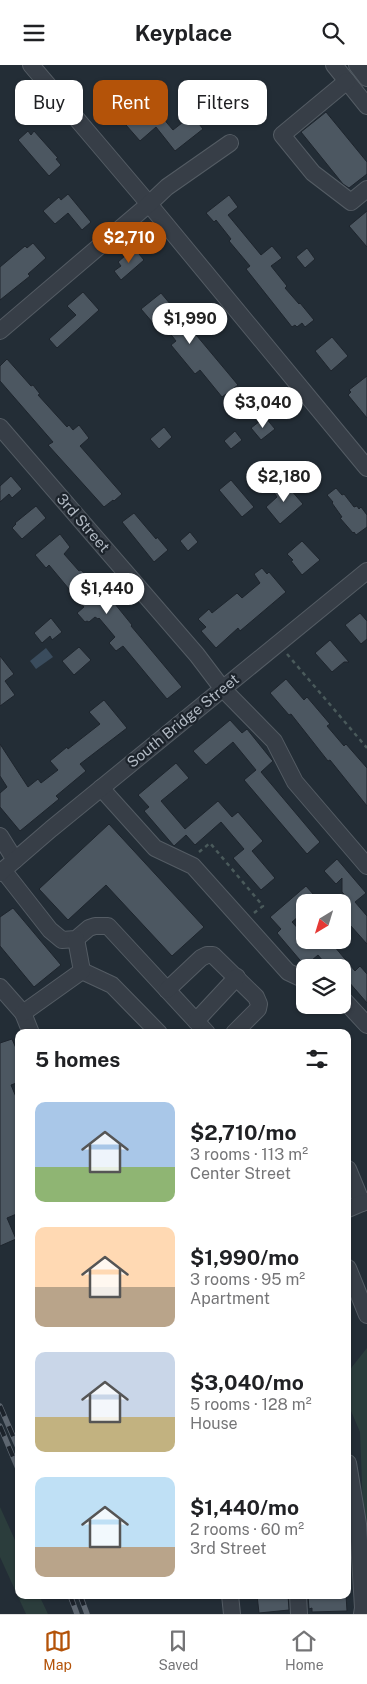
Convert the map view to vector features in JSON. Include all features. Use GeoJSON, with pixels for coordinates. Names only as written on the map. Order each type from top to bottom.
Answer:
{"type":"FeatureCollection","features":[{"type":"Feature","properties":{"kind":"street"},"geometry":{"type":"LineString","coordinates":[[31,65],[149,204],[367,469]]}},
{"type":"Feature","properties":{"kind":"street"},"geometry":{"type":"LineString","coordinates":[[334,65],[367,106]]}},
{"type":"Feature","properties":{"kind":"street"},"geometry":{"type":"LineString","coordinates":[[357,65],[367,77]]}},
{"type":"Feature","properties":{"kind":"street"},"geometry":{"type":"LineString","coordinates":[[347,81],[282,135],[313,173],[351,201],[367,189]]}},
{"type":"Feature","properties":{"kind":"street"},"geometry":{"type":"LineString","coordinates":[[0,331],[167,187],[230,143]]}},
{"type":"Feature","properties":{"kind":"street","name":"3rd Street"},"geometry":{"type":"LineString","coordinates":[[0,427],[197,655],[222,688],[274,741],[294,782],[367,866]]}},
{"type":"Feature","properties":{"kind":"street","name":"South Bridge Street"},"geometry":{"type":"LineString","coordinates":[[6,868],[222,688],[367,572]]}},
{"type":"Feature","properties":{"kind":"street"},"geometry":{"type":"LineString","coordinates":[[101,788],[155,847],[193,866],[288,972],[296,976]]}},
{"type":"Feature","properties":{"kind":"street"},"geometry":{"type":"LineString","coordinates":[[0,836],[6,868],[50,930],[62,940],[76,939],[89,928],[108,926],[201,1027],[237,977]]}},
{"type":"Feature","properties":{"kind":"street"},"geometry":{"type":"LineString","coordinates":[[76,939],[82,971]]}},
{"type":"Feature","properties":{"kind":"street"},"geometry":{"type":"LineString","coordinates":[[167,990],[201,958],[213,955],[256,997],[259,1004],[258,1009],[238,1029]]}},
{"type":"Feature","properties":{"kind":"street"},"geometry":{"type":"LineString","coordinates":[[23,1013],[82,971]]}},
{"type":"Feature","properties":{"kind":"street"},"geometry":{"type":"LineString","coordinates":[[82,971],[112,985],[156,1029]]}},
{"type":"Feature","properties":{"kind":"street"},"geometry":{"type":"LineString","coordinates":[[0,987],[23,1013],[29,1029]]}},
{"type":"Feature","properties":{"kind":"street"},"geometry":{"type":"LineString","coordinates":[[351,1008],[367,1025]]}},
{"type":"Feature","properties":{"kind":"street"},"geometry":{"type":"LineString","coordinates":[[351,1179],[359,1204]]}},
{"type":"Feature","properties":{"kind":"street"},"geometry":{"type":"LineString","coordinates":[[351,1275],[367,1315]]}},
{"type":"Feature","properties":{"kind":"street"},"geometry":{"type":"LineString","coordinates":[[351,1481],[358,1524],[362,1614]]}},
{"type":"Feature","properties":{"kind":"street"},"geometry":{"type":"LineString","coordinates":[[230,1599],[232,1614]]}},
{"type":"Feature","properties":{"kind":"street"},"geometry":{"type":"LineString","coordinates":[[298,1599],[299,1614]]}},
{"type":"Feature","properties":{"kind":"path"},"geometry":{"type":"LineString","coordinates":[[284,651],[367,749]]}},
{"type":"Feature","properties":{"kind":"shaded area"},"geometry":{"type":"Polygon","coordinates":[[[367,1348],[367,1614],[360,1432],[351,1411],[351,1368],[367,1348]]]}},
{"type":"Feature","properties":{"kind":"shaded area"},"geometry":{"type":"Polygon","coordinates":[[[0,1507],[15,1540],[15,1590],[0,1557],[0,1507]]]}},
{"type":"Feature","properties":{"kind":"shaded area"},"geometry":{"type":"Polygon","coordinates":[[[19,1599],[41,1599],[48,1614],[26,1614],[19,1599]]]}},
{"type":"Feature","properties":{"kind":"water"},"geometry":{"type":"Polygon","coordinates":[[[46,648],[53,657],[36,669],[30,661],[46,648]]]}},
{"type":"Feature","properties":{"kind":"building"},"geometry":{"type":"Polygon","coordinates":[[[326,112],[367,162],[367,174],[349,188],[343,184],[301,132],[326,112]]]}},
{"type":"Feature","properties":{"kind":"building"},"geometry":{"type":"Polygon","coordinates":[[[168,124],[173,130],[179,125],[200,125],[203,129],[175,151],[156,127],[140,141],[126,125],[168,124]]]}},
{"type":"Feature","properties":{"kind":"building"},"geometry":{"type":"Polygon","coordinates":[[[28,131],[31,135],[34,131],[58,158],[56,159],[61,165],[49,176],[18,140],[28,131]]]}},
{"type":"Feature","properties":{"kind":"building"},"geometry":{"type":"Polygon","coordinates":[[[68,194],[91,222],[82,230],[68,213],[55,224],[43,211],[59,197],[61,200],[68,194]]]}},
{"type":"Feature","properties":{"kind":"building"},"geometry":{"type":"Polygon","coordinates":[[[229,195],[238,207],[228,215],[261,255],[272,246],[282,258],[271,266],[287,286],[285,288],[314,320],[305,327],[302,323],[297,327],[295,325],[292,327],[246,269],[250,266],[229,241],[231,239],[216,220],[214,222],[206,213],[229,195]]]}},
{"type":"Feature","properties":{"kind":"building"},"geometry":{"type":"Polygon","coordinates":[[[367,211],[367,247],[349,226],[367,211]]]}},
{"type":"Feature","properties":{"kind":"building"},"geometry":{"type":"Polygon","coordinates":[[[33,243],[46,258],[28,274],[30,276],[0,300],[0,267],[25,246],[27,248],[33,243]]]}},
{"type":"Feature","properties":{"kind":"building"},"geometry":{"type":"Polygon","coordinates":[[[134,248],[144,260],[121,280],[114,271],[121,266],[118,262],[134,248]]]}},
{"type":"Feature","properties":{"kind":"building"},"geometry":{"type":"Polygon","coordinates":[[[307,248],[315,259],[305,268],[296,257],[307,248]]]}},
{"type":"Feature","properties":{"kind":"building"},"geometry":{"type":"Polygon","coordinates":[[[83,292],[99,310],[57,348],[49,339],[76,315],[67,306],[83,292]]]}},
{"type":"Feature","properties":{"kind":"building"},"geometry":{"type":"Polygon","coordinates":[[[161,293],[238,385],[222,397],[200,370],[195,374],[171,345],[176,341],[158,318],[153,323],[141,309],[161,293]]]}},
{"type":"Feature","properties":{"kind":"building"},"geometry":{"type":"Polygon","coordinates":[[[332,337],[348,356],[331,371],[315,351],[332,337]]]}},
{"type":"Feature","properties":{"kind":"building"},"geometry":{"type":"Polygon","coordinates":[[[7,359],[31,386],[33,385],[40,394],[38,395],[67,427],[69,425],[73,430],[79,425],[89,438],[80,446],[122,494],[114,501],[104,507],[48,445],[53,442],[0,381],[0,366],[7,359]]]}},
{"type":"Feature","properties":{"kind":"building"},"geometry":{"type":"Polygon","coordinates":[[[367,376],[367,418],[348,395],[351,392],[349,390],[367,376]]]}},
{"type":"Feature","properties":{"kind":"building"},"geometry":{"type":"Polygon","coordinates":[[[265,417],[275,429],[261,440],[251,428],[265,417]]]}},
{"type":"Feature","properties":{"kind":"building"},"geometry":{"type":"Polygon","coordinates":[[[164,427],[172,437],[159,449],[150,439],[164,427]]]}},
{"type":"Feature","properties":{"kind":"building"},"geometry":{"type":"Polygon","coordinates":[[[235,431],[242,440],[231,449],[224,441],[235,431]]]}},
{"type":"Feature","properties":{"kind":"building"},"geometry":{"type":"Polygon","coordinates":[[[302,461],[310,471],[299,480],[291,470],[302,461]]]}},
{"type":"Feature","properties":{"kind":"building"},"geometry":{"type":"Polygon","coordinates":[[[11,476],[22,489],[12,498],[9,494],[0,502],[0,486],[11,476]]]}},
{"type":"Feature","properties":{"kind":"building"},"geometry":{"type":"Polygon","coordinates":[[[231,480],[254,507],[242,517],[219,490],[231,480]]]}},
{"type":"Feature","properties":{"kind":"building"},"geometry":{"type":"Polygon","coordinates":[[[284,482],[303,504],[280,524],[266,507],[277,497],[273,491],[284,482]]]}},
{"type":"Feature","properties":{"kind":"building"},"geometry":{"type":"Polygon","coordinates":[[[336,488],[342,495],[344,494],[354,507],[357,506],[359,509],[361,507],[367,515],[367,527],[356,535],[340,518],[342,517],[327,495],[336,488]]]}},
{"type":"Feature","properties":{"kind":"building"},"geometry":{"type":"Polygon","coordinates":[[[36,506],[46,518],[22,539],[12,528],[15,523],[36,506]]]}},
{"type":"Feature","properties":{"kind":"building"},"geometry":{"type":"Polygon","coordinates":[[[134,513],[168,550],[154,562],[122,522],[134,513]]]}},
{"type":"Feature","properties":{"kind":"building"},"geometry":{"type":"Polygon","coordinates":[[[190,532],[198,542],[188,551],[180,541],[190,532]]]}},
{"type":"Feature","properties":{"kind":"building"},"geometry":{"type":"Polygon","coordinates":[[[60,534],[70,547],[64,554],[99,590],[105,585],[118,601],[115,604],[131,626],[182,687],[167,699],[123,646],[116,651],[109,643],[115,637],[99,618],[95,617],[89,622],[85,622],[77,613],[84,607],[49,565],[46,568],[35,555],[60,534]]]}},
{"type":"Feature","properties":{"kind":"building"},"geometry":{"type":"Polygon","coordinates":[[[302,541],[320,560],[302,575],[287,554],[302,541]]]}},
{"type":"Feature","properties":{"kind":"building"},"geometry":{"type":"Polygon","coordinates":[[[262,568],[267,574],[269,572],[286,592],[240,631],[238,628],[216,648],[201,631],[206,627],[198,619],[209,609],[212,613],[237,593],[242,598],[260,583],[254,574],[262,568]]]}},
{"type":"Feature","properties":{"kind":"building"},"geometry":{"type":"Polygon","coordinates":[[[360,613],[367,621],[367,639],[361,644],[345,625],[360,613]]]}},
{"type":"Feature","properties":{"kind":"building"},"geometry":{"type":"Polygon","coordinates":[[[51,618],[62,632],[52,640],[50,636],[42,643],[34,633],[51,618]]]}},
{"type":"Feature","properties":{"kind":"building"},"geometry":{"type":"Polygon","coordinates":[[[330,640],[349,662],[344,662],[332,672],[315,653],[330,640]]]}},
{"type":"Feature","properties":{"kind":"building"},"geometry":{"type":"Polygon","coordinates":[[[79,647],[91,660],[74,675],[62,661],[79,647]]]}},
{"type":"Feature","properties":{"kind":"building"},"geometry":{"type":"Polygon","coordinates":[[[0,656],[14,674],[5,681],[15,695],[0,706],[0,656]]]}},
{"type":"Feature","properties":{"kind":"building"},"geometry":{"type":"Polygon","coordinates":[[[286,679],[304,700],[307,697],[330,724],[327,726],[367,768],[367,806],[291,714],[289,715],[270,693],[286,679]]]}},
{"type":"Feature","properties":{"kind":"building"},"geometry":{"type":"Polygon","coordinates":[[[104,700],[127,728],[80,764],[86,771],[56,796],[59,799],[20,831],[0,807],[0,793],[7,787],[0,776],[0,744],[28,787],[38,779],[41,783],[58,770],[50,761],[100,724],[89,712],[104,700]]]}},
{"type":"Feature","properties":{"kind":"building"},"geometry":{"type":"Polygon","coordinates":[[[230,720],[242,733],[247,729],[273,761],[261,772],[320,842],[307,854],[244,780],[256,770],[233,742],[206,765],[193,751],[230,720]]]}},
{"type":"Feature","properties":{"kind":"building"},"geometry":{"type":"Polygon","coordinates":[[[176,763],[189,778],[161,801],[185,829],[218,801],[232,817],[238,812],[263,841],[252,851],[275,878],[261,890],[233,858],[244,849],[221,822],[195,845],[186,835],[174,846],[144,811],[149,807],[138,795],[176,763]]]}},
{"type":"Feature","properties":{"kind":"building"},"geometry":{"type":"Polygon","coordinates":[[[109,824],[204,927],[172,956],[106,885],[68,920],[39,889],[109,824]]]}},
{"type":"Feature","properties":{"kind":"building"},"geometry":{"type":"Polygon","coordinates":[[[337,859],[366,893],[355,902],[367,916],[367,944],[351,926],[351,894],[344,894],[342,892],[342,878],[336,884],[324,871],[337,859]]]}},
{"type":"Feature","properties":{"kind":"building"},"geometry":{"type":"Polygon","coordinates":[[[306,886],[313,894],[297,894],[306,886]]]}},
{"type":"Feature","properties":{"kind":"building"},"geometry":{"type":"Polygon","coordinates":[[[296,895],[296,919],[292,922],[296,926],[296,949],[337,949],[345,959],[321,959],[318,955],[313,959],[299,959],[277,933],[281,929],[270,917],[296,895]]]}},
{"type":"Feature","properties":{"kind":"building"},"geometry":{"type":"Polygon","coordinates":[[[13,908],[61,965],[34,987],[0,946],[0,917],[13,908]]]}},
{"type":"Feature","properties":{"kind":"building"},"geometry":{"type":"Polygon","coordinates":[[[351,966],[355,971],[360,966],[367,974],[367,1003],[351,984],[351,966]]]}},
{"type":"Feature","properties":{"kind":"building"},"geometry":{"type":"Polygon","coordinates":[[[12,1039],[15,1046],[15,1084],[11,1085],[15,1094],[15,1215],[7,1218],[15,1239],[0,1246],[0,1043],[12,1039]]]}},
{"type":"Feature","properties":{"kind":"building"},"geometry":{"type":"Polygon","coordinates":[[[257,1599],[288,1599],[289,1610],[259,1613],[257,1599]]]}},
{"type":"Feature","properties":{"kind":"building"},"geometry":{"type":"Polygon","coordinates":[[[308,1599],[346,1599],[347,1611],[312,1612],[312,1608],[309,1609],[308,1599]]]}},
{"type":"Feature","properties":{"kind":"railway"},"geometry":{"type":"LineString","coordinates":[[0,1406],[15,1441]]}},
{"type":"Feature","properties":{"kind":"railway"},"geometry":{"type":"LineString","coordinates":[[0,1426],[15,1462]]}},
{"type":"Feature","properties":{"kind":"railway"},"geometry":{"type":"LineString","coordinates":[[71,1599],[77,1614]]}},
{"type":"Feature","properties":{"kind":"railway"},"geometry":{"type":"LineString","coordinates":[[81,1599],[87,1614]]}}]}
